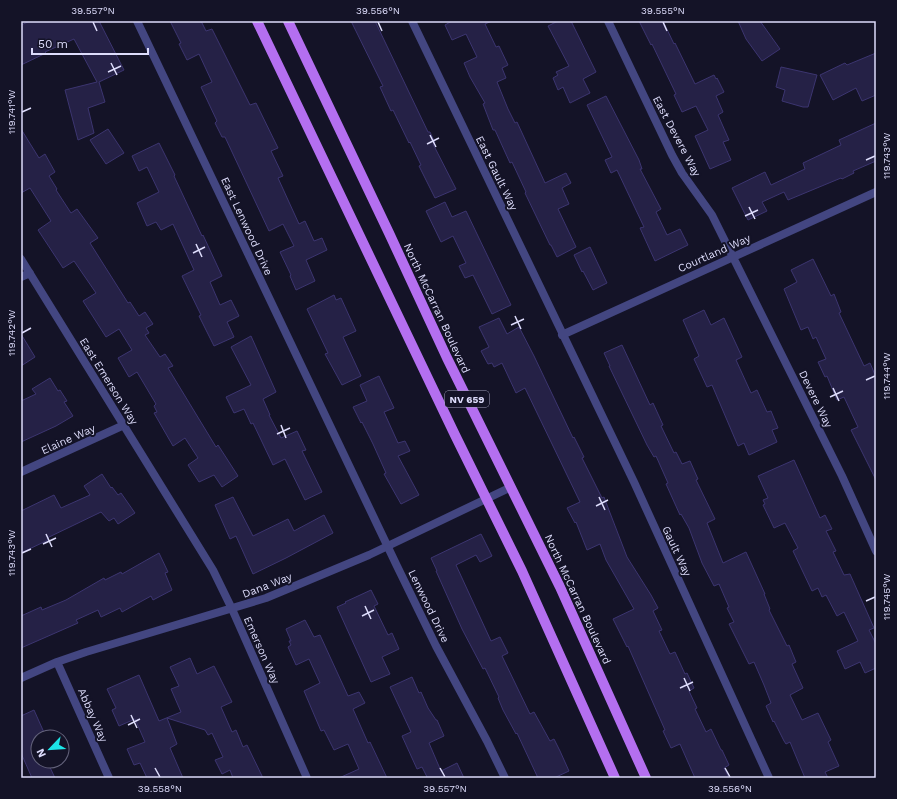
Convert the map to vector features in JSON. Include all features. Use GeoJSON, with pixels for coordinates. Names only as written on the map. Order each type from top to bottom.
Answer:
{"type":"FeatureCollection","features":[{"type":"Feature","properties":{"kind":"main road","name":"NV 659"},"geometry":{"type":"LineString","coordinates":[[257,21],[522,571],[615,778]]}},
{"type":"Feature","properties":{"kind":"main road","name":"North McCarran Boulevard"},"geometry":{"type":"LineString","coordinates":[[288,21],[447,358],[560,587],[646,778]]}},
{"type":"Feature","properties":{"kind":"street","name":"East Lenwood Drive"},"geometry":{"type":"LineString","coordinates":[[137,21],[337,441]]}},
{"type":"Feature","properties":{"kind":"street","name":"East Gault Way"},"geometry":{"type":"LineString","coordinates":[[412,21],[562,335]]}},
{"type":"Feature","properties":{"kind":"street","name":"East Devere Way"},"geometry":{"type":"LineString","coordinates":[[608,21],[672,155],[682,173],[712,215],[733,257]]}},
{"type":"Feature","properties":{"kind":"street","name":"Courtland Way"},"geometry":{"type":"LineString","coordinates":[[562,335],[876,192]]}},
{"type":"Feature","properties":{"kind":"street","name":"Devere Way"},"geometry":{"type":"LineString","coordinates":[[733,257],[842,476],[876,551]]}},
{"type":"Feature","properties":{"kind":"street","name":"East Emerson Way"},"geometry":{"type":"LineString","coordinates":[[21,259],[179,514]]}},
{"type":"Feature","properties":{"kind":"street"},"geometry":{"type":"LineString","coordinates":[[21,278],[30,274]]}},
{"type":"Feature","properties":{"kind":"street","name":"Gault Way"},"geometry":{"type":"LineString","coordinates":[[562,335],[634,482],[769,778]]}},
{"type":"Feature","properties":{"kind":"street","name":"Elaine Way"},"geometry":{"type":"LineString","coordinates":[[21,472],[124,425]]}},
{"type":"Feature","properties":{"kind":"street","name":"Lenwood Drive"},"geometry":{"type":"LineString","coordinates":[[337,441],[436,646],[505,778]]}},
{"type":"Feature","properties":{"kind":"street","name":"Dana Way"},"geometry":{"type":"LineString","coordinates":[[21,678],[57,662],[86,652],[232,610],[266,598],[388,546],[511,487]]}},
{"type":"Feature","properties":{"kind":"street","name":"Emerson Way"},"geometry":{"type":"LineString","coordinates":[[179,514],[213,570],[307,778]]}},
{"type":"Feature","properties":{"kind":"street","name":"Abbay Way"},"geometry":{"type":"LineString","coordinates":[[57,662],[109,778]]}},
{"type":"Feature","properties":{"kind":"building"},"geometry":{"type":"Polygon","coordinates":[[[30,21],[99,21],[124,70],[99,82],[105,102],[88,108],[94,133],[78,140],[65,90],[97,82],[74,39],[21,65],[21,25],[30,21]]]}},
{"type":"Feature","properties":{"kind":"building"},"geometry":{"type":"Polygon","coordinates":[[[170,21],[201,21],[206,31],[212,29],[250,105],[256,103],[278,148],[271,151],[283,176],[278,178],[299,224],[305,221],[314,241],[322,238],[327,250],[306,260],[315,281],[296,290],[290,276],[291,275],[280,252],[294,246],[283,224],[269,231],[225,137],[222,137],[215,123],[217,121],[201,87],[212,82],[199,54],[187,60],[179,44],[181,43],[170,21]]]}},
{"type":"Feature","properties":{"kind":"building"},"geometry":{"type":"Polygon","coordinates":[[[351,21],[375,21],[428,132],[430,132],[435,143],[433,144],[456,189],[435,198],[419,166],[421,165],[410,142],[409,143],[393,110],[391,111],[380,87],[383,86],[351,21]]]}},
{"type":"Feature","properties":{"kind":"building"},"geometry":{"type":"Polygon","coordinates":[[[452,21],[492,21],[485,24],[496,47],[499,46],[508,65],[502,68],[506,78],[497,82],[508,109],[515,123],[517,122],[545,183],[566,173],[571,183],[562,188],[569,204],[558,209],[576,247],[557,257],[525,193],[526,192],[512,162],[510,163],[495,130],[493,130],[483,104],[485,103],[464,63],[477,57],[466,34],[452,40],[445,25],[452,21]]]}},
{"type":"Feature","properties":{"kind":"building"},"geometry":{"type":"Polygon","coordinates":[[[558,21],[571,21],[596,72],[583,79],[590,93],[570,103],[563,87],[558,90],[553,78],[558,75],[556,72],[569,66],[548,26],[558,21]]]}},
{"type":"Feature","properties":{"kind":"building"},"geometry":{"type":"Polygon","coordinates":[[[639,21],[663,21],[695,84],[714,75],[716,79],[717,78],[724,92],[716,96],[723,112],[718,115],[729,140],[723,142],[731,160],[710,169],[695,136],[708,130],[696,106],[682,112],[674,95],[676,94],[639,21]]]}},
{"type":"Feature","properties":{"kind":"building"},"geometry":{"type":"Polygon","coordinates":[[[738,21],[760,21],[780,49],[762,61],[746,39],[738,21]]]}},
{"type":"Feature","properties":{"kind":"building"},"geometry":{"type":"Polygon","coordinates":[[[876,53],[876,95],[862,101],[856,88],[833,100],[820,75],[845,63],[847,65],[876,53]]]}},
{"type":"Feature","properties":{"kind":"building"},"geometry":{"type":"Polygon","coordinates":[[[781,67],[817,75],[808,107],[782,101],[785,90],[776,87],[781,67]]]}},
{"type":"Feature","properties":{"kind":"building"},"geometry":{"type":"Polygon","coordinates":[[[606,96],[639,160],[642,169],[640,169],[661,209],[656,212],[667,235],[680,229],[688,245],[655,261],[640,228],[644,227],[617,170],[611,173],[605,160],[612,157],[587,105],[606,96]]]}},
{"type":"Feature","properties":{"kind":"building"},"geometry":{"type":"Polygon","coordinates":[[[876,123],[876,161],[853,171],[854,173],[842,179],[841,178],[788,200],[784,192],[762,202],[767,211],[748,220],[732,188],[765,172],[771,185],[805,169],[803,163],[841,145],[839,140],[876,123]]]}},
{"type":"Feature","properties":{"kind":"building"},"geometry":{"type":"Polygon","coordinates":[[[21,129],[39,158],[45,154],[55,172],[49,176],[71,213],[77,209],[98,238],[90,243],[128,303],[130,302],[139,316],[145,312],[153,324],[146,328],[149,333],[145,335],[160,357],[165,354],[173,366],[168,368],[216,447],[218,445],[238,476],[222,487],[214,475],[199,482],[188,465],[198,458],[185,438],[173,446],[154,413],[157,412],[154,406],[156,404],[137,372],[129,377],[118,358],[132,350],[119,329],[106,337],[83,301],[96,293],[74,261],[63,268],[38,230],[51,221],[30,188],[21,193],[21,129]]]}},
{"type":"Feature","properties":{"kind":"building"},"geometry":{"type":"Polygon","coordinates":[[[108,129],[124,153],[106,164],[90,140],[108,129]]]}},
{"type":"Feature","properties":{"kind":"building"},"geometry":{"type":"Polygon","coordinates":[[[159,143],[222,276],[210,282],[220,305],[231,300],[239,316],[227,322],[234,337],[214,346],[182,276],[194,270],[173,224],[161,230],[156,222],[147,226],[137,203],[159,192],[147,167],[139,171],[132,156],[159,143]]]}},
{"type":"Feature","properties":{"kind":"building"},"geometry":{"type":"Polygon","coordinates":[[[445,202],[452,217],[466,211],[511,305],[492,314],[473,275],[465,278],[459,266],[466,263],[453,236],[441,242],[426,211],[445,202]]]}},
{"type":"Feature","properties":{"kind":"building"},"geometry":{"type":"Polygon","coordinates":[[[590,247],[607,283],[593,290],[574,255],[590,247]]]}},
{"type":"Feature","properties":{"kind":"building"},"geometry":{"type":"Polygon","coordinates":[[[813,259],[831,296],[834,294],[841,312],[839,313],[864,366],[870,363],[876,377],[876,480],[851,430],[858,427],[844,397],[837,400],[827,376],[825,377],[818,362],[826,359],[816,337],[813,339],[808,327],[801,330],[784,289],[797,282],[791,270],[813,259]]]}},
{"type":"Feature","properties":{"kind":"building"},"geometry":{"type":"Polygon","coordinates":[[[334,295],[336,300],[341,298],[356,331],[343,337],[361,376],[342,385],[325,354],[328,353],[307,309],[334,295]]]}},
{"type":"Feature","properties":{"kind":"building"},"geometry":{"type":"Polygon","coordinates":[[[704,310],[711,325],[724,318],[742,357],[736,360],[751,393],[757,390],[767,412],[771,411],[778,428],[772,430],[777,442],[749,455],[744,443],[738,446],[712,385],[707,387],[694,359],[699,356],[683,320],[704,310]]]}},
{"type":"Feature","properties":{"kind":"building"},"geometry":{"type":"Polygon","coordinates":[[[499,318],[507,334],[519,327],[534,356],[573,438],[574,437],[584,457],[582,458],[602,498],[604,497],[627,557],[658,608],[653,611],[662,630],[659,631],[670,654],[675,652],[685,674],[687,673],[694,688],[689,691],[697,708],[695,709],[706,732],[711,729],[722,750],[729,765],[724,768],[729,778],[695,778],[680,744],[671,748],[663,731],[665,730],[628,646],[627,647],[613,619],[634,609],[606,560],[600,544],[587,550],[576,522],[575,523],[567,508],[580,502],[525,388],[516,393],[502,363],[494,367],[492,363],[488,364],[481,351],[489,347],[479,327],[499,318]]]}},
{"type":"Feature","properties":{"kind":"building"},"geometry":{"type":"Polygon","coordinates":[[[21,334],[35,357],[21,366],[21,334]]]}},
{"type":"Feature","properties":{"kind":"building"},"geometry":{"type":"Polygon","coordinates":[[[251,336],[276,392],[263,399],[269,415],[281,438],[297,431],[306,450],[302,451],[322,492],[305,500],[285,459],[273,465],[253,423],[251,424],[244,409],[234,413],[226,397],[251,385],[231,347],[251,336]]]}},
{"type":"Feature","properties":{"kind":"building"},"geometry":{"type":"Polygon","coordinates":[[[622,345],[650,405],[653,403],[663,425],[661,426],[674,453],[676,452],[682,464],[690,461],[698,479],[696,480],[715,519],[707,523],[723,563],[746,552],[765,594],[770,609],[769,610],[787,646],[789,645],[796,662],[792,664],[803,688],[790,695],[802,720],[818,713],[831,740],[828,742],[839,766],[825,772],[828,778],[805,778],[790,742],[786,744],[774,721],[773,722],[766,706],[771,703],[754,662],[749,664],[729,624],[734,622],[727,608],[729,607],[719,584],[714,586],[702,563],[689,528],[681,514],[680,515],[666,484],[668,483],[656,456],[654,457],[647,445],[609,366],[604,353],[622,345]]]}},
{"type":"Feature","properties":{"kind":"building"},"geometry":{"type":"Polygon","coordinates":[[[379,376],[394,408],[384,412],[398,443],[405,441],[410,451],[398,456],[419,495],[401,504],[384,474],[386,473],[373,444],[353,407],[367,401],[360,385],[379,376]]]}},
{"type":"Feature","properties":{"kind":"building"},"geometry":{"type":"Polygon","coordinates":[[[50,378],[58,391],[60,390],[67,401],[64,402],[73,416],[56,426],[21,442],[21,401],[36,394],[32,389],[50,378]]]}},
{"type":"Feature","properties":{"kind":"building"},"geometry":{"type":"Polygon","coordinates":[[[794,460],[820,518],[825,515],[832,529],[826,531],[836,551],[833,552],[844,575],[850,574],[874,628],[869,630],[876,644],[876,668],[865,673],[860,662],[845,669],[837,651],[858,641],[844,612],[837,616],[826,595],[822,597],[818,588],[812,591],[793,551],[798,548],[785,523],[774,528],[763,505],[765,504],[763,500],[768,498],[758,476],[794,460]]]}},
{"type":"Feature","properties":{"kind":"building"},"geometry":{"type":"Polygon","coordinates":[[[102,474],[111,488],[112,487],[118,495],[121,493],[135,513],[118,524],[114,518],[109,521],[101,512],[47,538],[48,540],[21,553],[21,511],[54,495],[61,508],[90,495],[84,486],[102,474]]]}},
{"type":"Feature","properties":{"kind":"building"},"geometry":{"type":"Polygon","coordinates":[[[233,497],[253,536],[288,519],[294,531],[324,515],[333,533],[253,574],[236,536],[230,539],[215,505],[233,497]]]}},
{"type":"Feature","properties":{"kind":"building"},"geometry":{"type":"Polygon","coordinates":[[[481,534],[492,556],[480,562],[476,555],[456,565],[491,641],[500,637],[508,653],[502,656],[530,714],[534,712],[550,741],[554,739],[560,751],[569,771],[554,778],[538,778],[517,733],[516,734],[503,710],[498,698],[499,697],[485,668],[483,669],[462,629],[431,558],[481,534]]]}},
{"type":"Feature","properties":{"kind":"building"},"geometry":{"type":"Polygon","coordinates":[[[159,553],[168,572],[165,573],[172,590],[153,600],[151,596],[122,612],[120,608],[101,617],[98,610],[76,620],[78,623],[21,648],[21,616],[41,607],[42,610],[66,600],[104,578],[105,580],[121,572],[122,574],[159,553]]]}},
{"type":"Feature","properties":{"kind":"building"},"geometry":{"type":"Polygon","coordinates":[[[371,590],[378,604],[374,606],[388,635],[392,633],[399,649],[382,657],[390,674],[371,682],[337,607],[371,590]]]}},
{"type":"Feature","properties":{"kind":"building"},"geometry":{"type":"Polygon","coordinates":[[[305,620],[314,637],[320,635],[348,696],[359,692],[365,703],[353,709],[368,743],[370,742],[387,778],[339,778],[359,769],[348,744],[334,750],[324,730],[321,731],[304,691],[320,683],[309,659],[296,665],[288,647],[291,645],[289,641],[291,641],[286,629],[305,620]]]}},
{"type":"Feature","properties":{"kind":"building"},"geometry":{"type":"Polygon","coordinates":[[[190,658],[197,674],[214,666],[232,702],[221,707],[232,732],[236,730],[243,747],[247,745],[263,778],[233,778],[230,770],[222,774],[215,760],[223,757],[212,733],[208,735],[205,730],[167,718],[177,744],[170,748],[183,778],[147,778],[140,763],[134,765],[127,749],[145,742],[135,719],[119,726],[112,710],[116,708],[107,689],[139,675],[159,721],[181,712],[171,689],[179,686],[170,667],[190,658]]]}},
{"type":"Feature","properties":{"kind":"building"},"geometry":{"type":"Polygon","coordinates":[[[412,677],[419,693],[421,692],[428,708],[437,720],[444,736],[429,743],[441,771],[457,763],[464,778],[425,778],[427,777],[422,767],[417,769],[402,736],[411,732],[390,687],[412,677]]]}},
{"type":"Feature","properties":{"kind":"building"},"geometry":{"type":"Polygon","coordinates":[[[34,710],[42,729],[30,729],[30,769],[51,769],[55,778],[32,778],[21,753],[21,716],[34,710]]]}}]}
